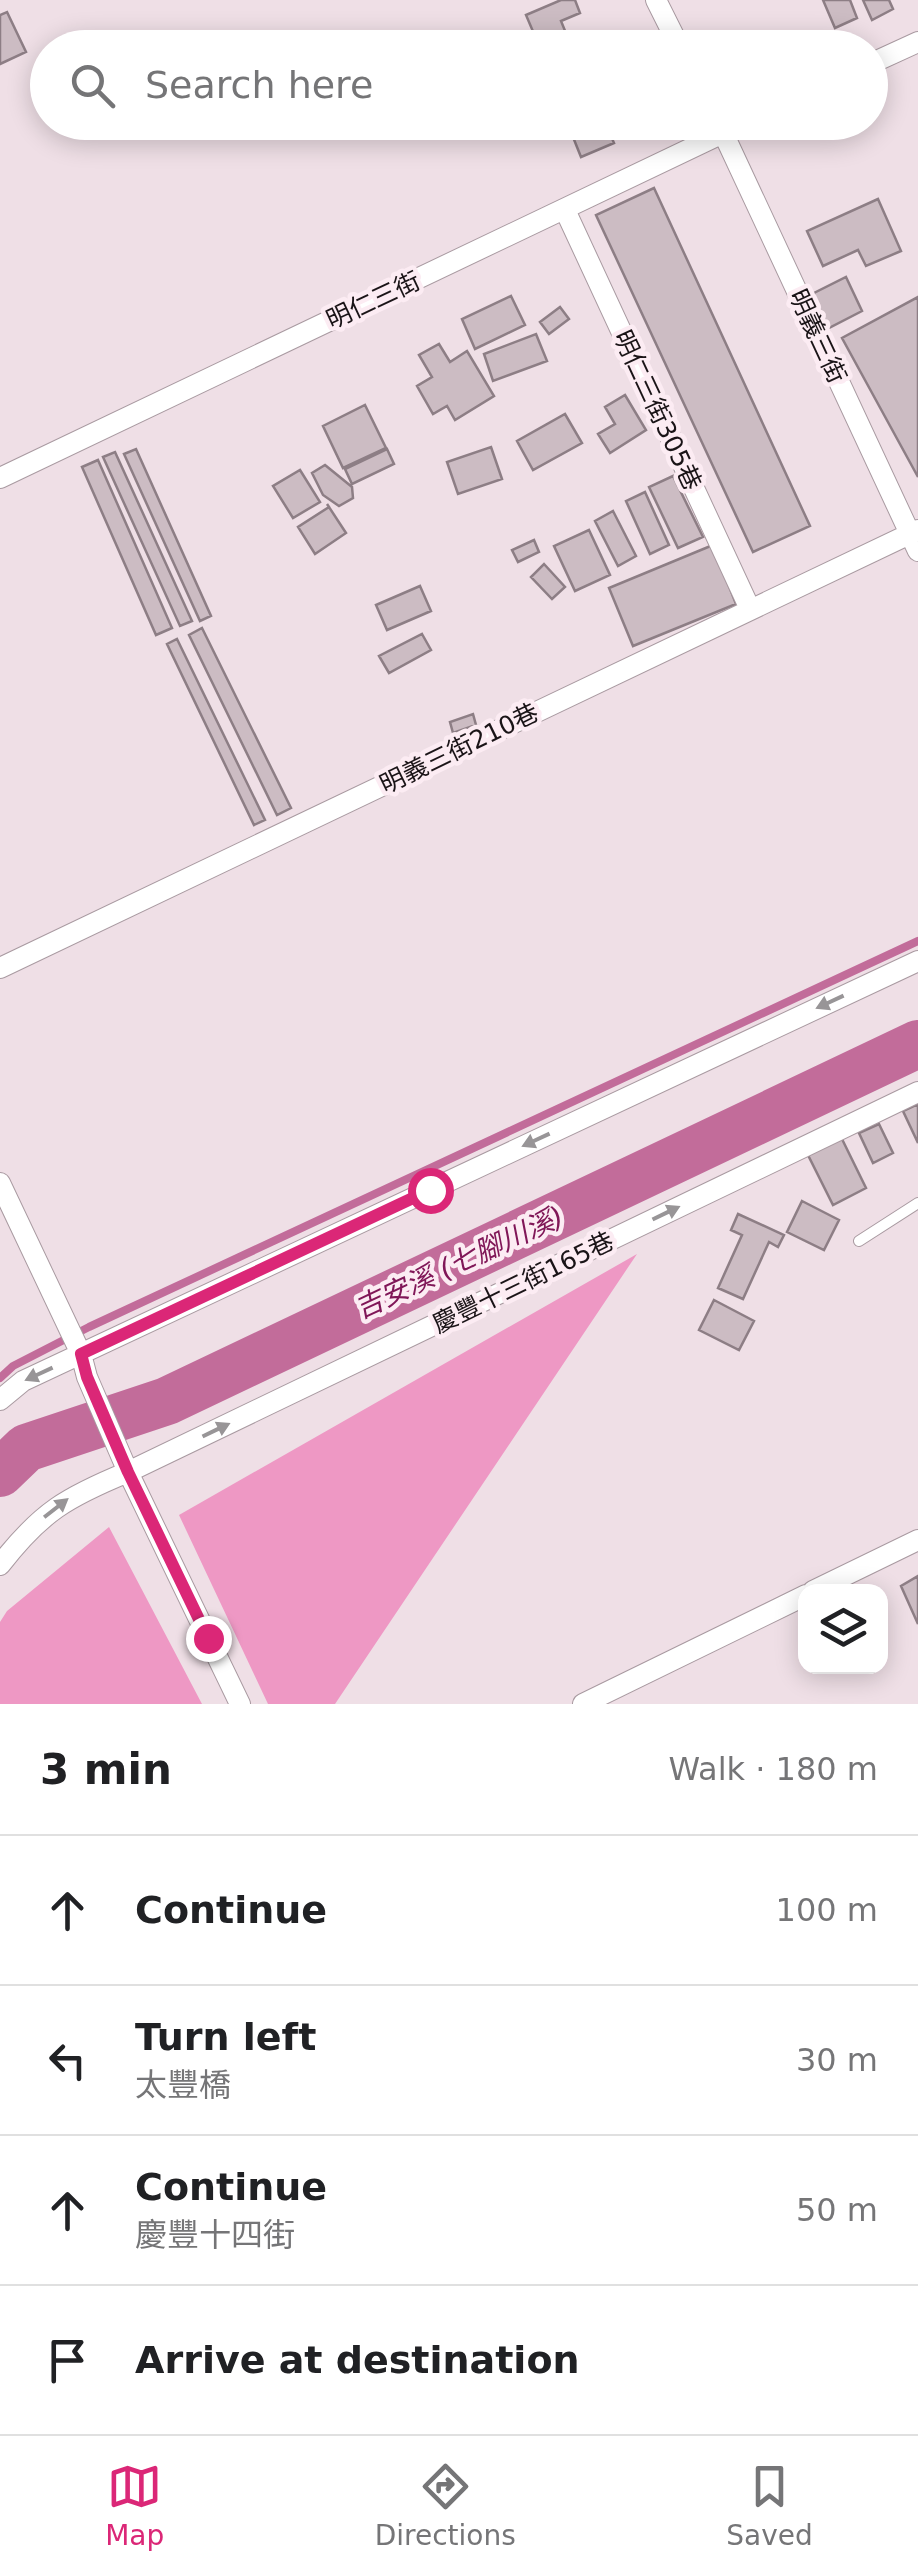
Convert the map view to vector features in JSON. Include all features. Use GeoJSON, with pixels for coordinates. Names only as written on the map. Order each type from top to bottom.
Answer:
{"type":"FeatureCollection","features":[{"type":"Feature","properties":{"kind":"street"},"geometry":{"type":"LineString","coordinates":[[656,0],[671,30]]}},
{"type":"Feature","properties":{"kind":"street"},"geometry":{"type":"LineString","coordinates":[[888,56],[918,42]]}},
{"type":"Feature","properties":{"kind":"street","name":"明仁三街"},"geometry":{"type":"LineString","coordinates":[[0,478],[565,210],[698,140]]}},
{"type":"Feature","properties":{"kind":"street","name":"明義三街"},"geometry":{"type":"LineString","coordinates":[[727,140],[915,538]]}},
{"type":"Feature","properties":{"kind":"street","name":"明仁三街305巷"},"geometry":{"type":"LineString","coordinates":[[565,210],[750,610]]}},
{"type":"Feature","properties":{"kind":"street","name":"明義三街210巷"},"geometry":{"type":"LineString","coordinates":[[0,968],[750,610],[915,538]]}},
{"type":"Feature","properties":{"kind":"street"},"geometry":{"type":"LineString","coordinates":[[0,1400],[23,1381],[918,960]]}},
{"type":"Feature","properties":{"kind":"street","name":"慶豐十三街165巷"},"geometry":{"type":"LineString","coordinates":[[0,1565],[26,1532],[73,1495],[125,1464],[918,1092]]}},
{"type":"Feature","properties":{"kind":"street"},"geometry":{"type":"LineString","coordinates":[[0,1183],[81,1354],[125,1464],[240,1704]]}},
{"type":"Feature","properties":{"kind":"street"},"geometry":{"type":"LineString","coordinates":[[829,1584],[918,1540]]}},
{"type":"Feature","properties":{"kind":"street"},"geometry":{"type":"LineString","coordinates":[[583,1704],[798,1599]]}},
{"type":"Feature","properties":{"kind":"lane"},"geometry":{"type":"LineString","coordinates":[[859,1242],[918,1203]]}},
{"type":"Feature","properties":{"kind":"shaded area"},"geometry":{"type":"Polygon","coordinates":[[[637,1254],[335,1704],[268,1704],[179,1515],[637,1254]]]}},
{"type":"Feature","properties":{"kind":"shaded area"},"geometry":{"type":"Polygon","coordinates":[[[109,1527],[202,1704],[0,1704],[0,1622],[7,1611],[109,1527]]]}},
{"type":"Feature","properties":{"kind":"building"},"geometry":{"type":"Polygon","coordinates":[[[561,0],[575,0],[580,13],[561,21],[565,30],[532,30],[526,15],[561,0]]]}},
{"type":"Feature","properties":{"kind":"building"},"geometry":{"type":"Polygon","coordinates":[[[823,0],[850,0],[857,18],[835,28],[823,0]]]}},
{"type":"Feature","properties":{"kind":"building"},"geometry":{"type":"Polygon","coordinates":[[[863,0],[889,0],[893,9],[872,20],[863,0]]]}},
{"type":"Feature","properties":{"kind":"building"},"geometry":{"type":"Polygon","coordinates":[[[7,12],[26,52],[0,64],[0,15],[7,12]]]}},
{"type":"Feature","properties":{"kind":"building"},"geometry":{"type":"Polygon","coordinates":[[[574,140],[613,140],[614,143],[581,157],[574,140]]]}},
{"type":"Feature","properties":{"kind":"building"},"geometry":{"type":"Polygon","coordinates":[[[654,188],[810,526],[753,552],[596,215],[654,188]]]}},
{"type":"Feature","properties":{"kind":"building"},"geometry":{"type":"Polygon","coordinates":[[[878,199],[901,251],[866,266],[858,250],[823,266],[807,231],[878,199]]]}},
{"type":"Feature","properties":{"kind":"building"},"geometry":{"type":"Polygon","coordinates":[[[846,277],[862,311],[825,330],[808,296],[846,277]]]}},
{"type":"Feature","properties":{"kind":"building"},"geometry":{"type":"Polygon","coordinates":[[[511,296],[525,325],[475,349],[462,319],[511,296]]]}},
{"type":"Feature","properties":{"kind":"building"},"geometry":{"type":"Polygon","coordinates":[[[918,297],[918,477],[842,338],[918,297]]]}},
{"type":"Feature","properties":{"kind":"building"},"geometry":{"type":"Polygon","coordinates":[[[560,307],[569,319],[549,334],[540,322],[560,307]]]}},
{"type":"Feature","properties":{"kind":"building"},"geometry":{"type":"Polygon","coordinates":[[[536,334],[547,361],[493,381],[484,354],[536,334]]]}},
{"type":"Feature","properties":{"kind":"building"},"geometry":{"type":"Polygon","coordinates":[[[439,344],[450,362],[467,351],[494,396],[455,420],[447,406],[433,414],[417,386],[432,377],[419,355],[439,344]]]}},
{"type":"Feature","properties":{"kind":"building"},"geometry":{"type":"Polygon","coordinates":[[[625,395],[646,430],[610,453],[598,434],[615,424],[605,407],[625,395]]]}},
{"type":"Feature","properties":{"kind":"building"},"geometry":{"type":"Polygon","coordinates":[[[365,405],[386,448],[343,468],[323,426],[365,405]]]}},
{"type":"Feature","properties":{"kind":"building"},"geometry":{"type":"Polygon","coordinates":[[[565,414],[582,443],[533,470],[517,441],[565,414]]]}},
{"type":"Feature","properties":{"kind":"building"},"geometry":{"type":"Polygon","coordinates":[[[491,447],[502,479],[458,494],[447,462],[491,447]]]}},
{"type":"Feature","properties":{"kind":"building"},"geometry":{"type":"Polygon","coordinates":[[[136,449],[211,616],[200,621],[124,454],[136,449]]]}},
{"type":"Feature","properties":{"kind":"building"},"geometry":{"type":"Polygon","coordinates":[[[387,449],[394,464],[352,484],[345,469],[387,449]]]}},
{"type":"Feature","properties":{"kind":"building"},"geometry":{"type":"Polygon","coordinates":[[[115,452],[192,621],[180,626],[103,457],[115,452]]]}},
{"type":"Feature","properties":{"kind":"building"},"geometry":{"type":"Polygon","coordinates":[[[98,460],[172,628],[156,635],[82,467],[98,460]]]}},
{"type":"Feature","properties":{"kind":"building"},"geometry":{"type":"Polygon","coordinates":[[[325,465],[352,487],[353,498],[339,506],[323,495],[312,473],[325,465]]]}},
{"type":"Feature","properties":{"kind":"building"},"geometry":{"type":"Polygon","coordinates":[[[300,470],[320,502],[293,518],[273,486],[300,470]]]}},
{"type":"Feature","properties":{"kind":"building"},"geometry":{"type":"Polygon","coordinates":[[[673,476],[703,537],[678,548],[649,487],[673,476]]]}},
{"type":"Feature","properties":{"kind":"building"},"geometry":{"type":"Polygon","coordinates":[[[645,492],[669,545],[650,554],[626,501],[645,492]]]}},
{"type":"Feature","properties":{"kind":"building"},"geometry":{"type":"Polygon","coordinates":[[[329,507],[346,533],[315,554],[298,527],[329,507]]]}},
{"type":"Feature","properties":{"kind":"building"},"geometry":{"type":"Polygon","coordinates":[[[613,511],[636,556],[618,566],[595,521],[613,511]]]}},
{"type":"Feature","properties":{"kind":"building"},"geometry":{"type":"Polygon","coordinates":[[[589,530],[610,575],[575,591],[554,546],[589,530]]]}},
{"type":"Feature","properties":{"kind":"building"},"geometry":{"type":"Polygon","coordinates":[[[534,540],[539,552],[518,562],[512,550],[534,540]]]}},
{"type":"Feature","properties":{"kind":"building"},"geometry":{"type":"Polygon","coordinates":[[[713,545],[736,604],[633,646],[609,588],[713,545]]]}},
{"type":"Feature","properties":{"kind":"building"},"geometry":{"type":"Polygon","coordinates":[[[544,564],[565,587],[552,599],[531,577],[544,564]]]}},
{"type":"Feature","properties":{"kind":"building"},"geometry":{"type":"Polygon","coordinates":[[[420,586],[431,611],[387,630],[376,605],[420,586]]]}},
{"type":"Feature","properties":{"kind":"building"},"geometry":{"type":"Polygon","coordinates":[[[202,628],[291,808],[277,815],[189,635],[202,628]]]}},
{"type":"Feature","properties":{"kind":"building"},"geometry":{"type":"Polygon","coordinates":[[[422,634],[431,650],[389,673],[379,656],[422,634]]]}},
{"type":"Feature","properties":{"kind":"building"},"geometry":{"type":"Polygon","coordinates":[[[177,639],[265,820],[254,825],[167,644],[177,639]]]}},
{"type":"Feature","properties":{"kind":"building"},"geometry":{"type":"Polygon","coordinates":[[[473,714],[476,725],[453,733],[450,722],[473,714]]]}},
{"type":"Feature","properties":{"kind":"building"},"geometry":{"type":"Polygon","coordinates":[[[918,1104],[918,1143],[903,1111],[918,1104]]]}},
{"type":"Feature","properties":{"kind":"building"},"geometry":{"type":"Polygon","coordinates":[[[879,1124],[893,1153],[873,1163],[859,1133],[879,1124]]]}},
{"type":"Feature","properties":{"kind":"building"},"geometry":{"type":"Polygon","coordinates":[[[841,1137],[866,1188],[833,1205],[807,1153],[841,1137]]]}},
{"type":"Feature","properties":{"kind":"building"},"geometry":{"type":"Polygon","coordinates":[[[802,1201],[839,1220],[824,1250],[787,1232],[802,1201]]]}},
{"type":"Feature","properties":{"kind":"building"},"geometry":{"type":"Polygon","coordinates":[[[738,1214],[784,1235],[778,1247],[769,1242],[743,1299],[718,1288],[742,1235],[731,1230],[738,1214]]]}},
{"type":"Feature","properties":{"kind":"building"},"geometry":{"type":"Polygon","coordinates":[[[714,1300],[754,1321],[739,1350],[699,1330],[714,1300]]]}},
{"type":"Feature","properties":{"kind":"building"},"geometry":{"type":"Polygon","coordinates":[[[918,1576],[918,1624],[901,1586],[918,1576]]]}},
{"type":"Feature","properties":{"kind":"waterway"},"geometry":{"type":"LineString","coordinates":[[0,1378],[13,1366],[89,1327],[918,941]]}},
{"type":"Feature","properties":{"kind":"waterway","name":"吉安溪 (七腳川溪)"},"geometry":{"type":"LineString","coordinates":[[0,1473],[26,1448],[167,1401],[918,1044]]}},
{"type":"Feature","properties":{"kind":"route"},"geometry":{"type":"LineString","coordinates":[[208,1638],[128,1472],[81,1354],[430,1190]]}}]}
